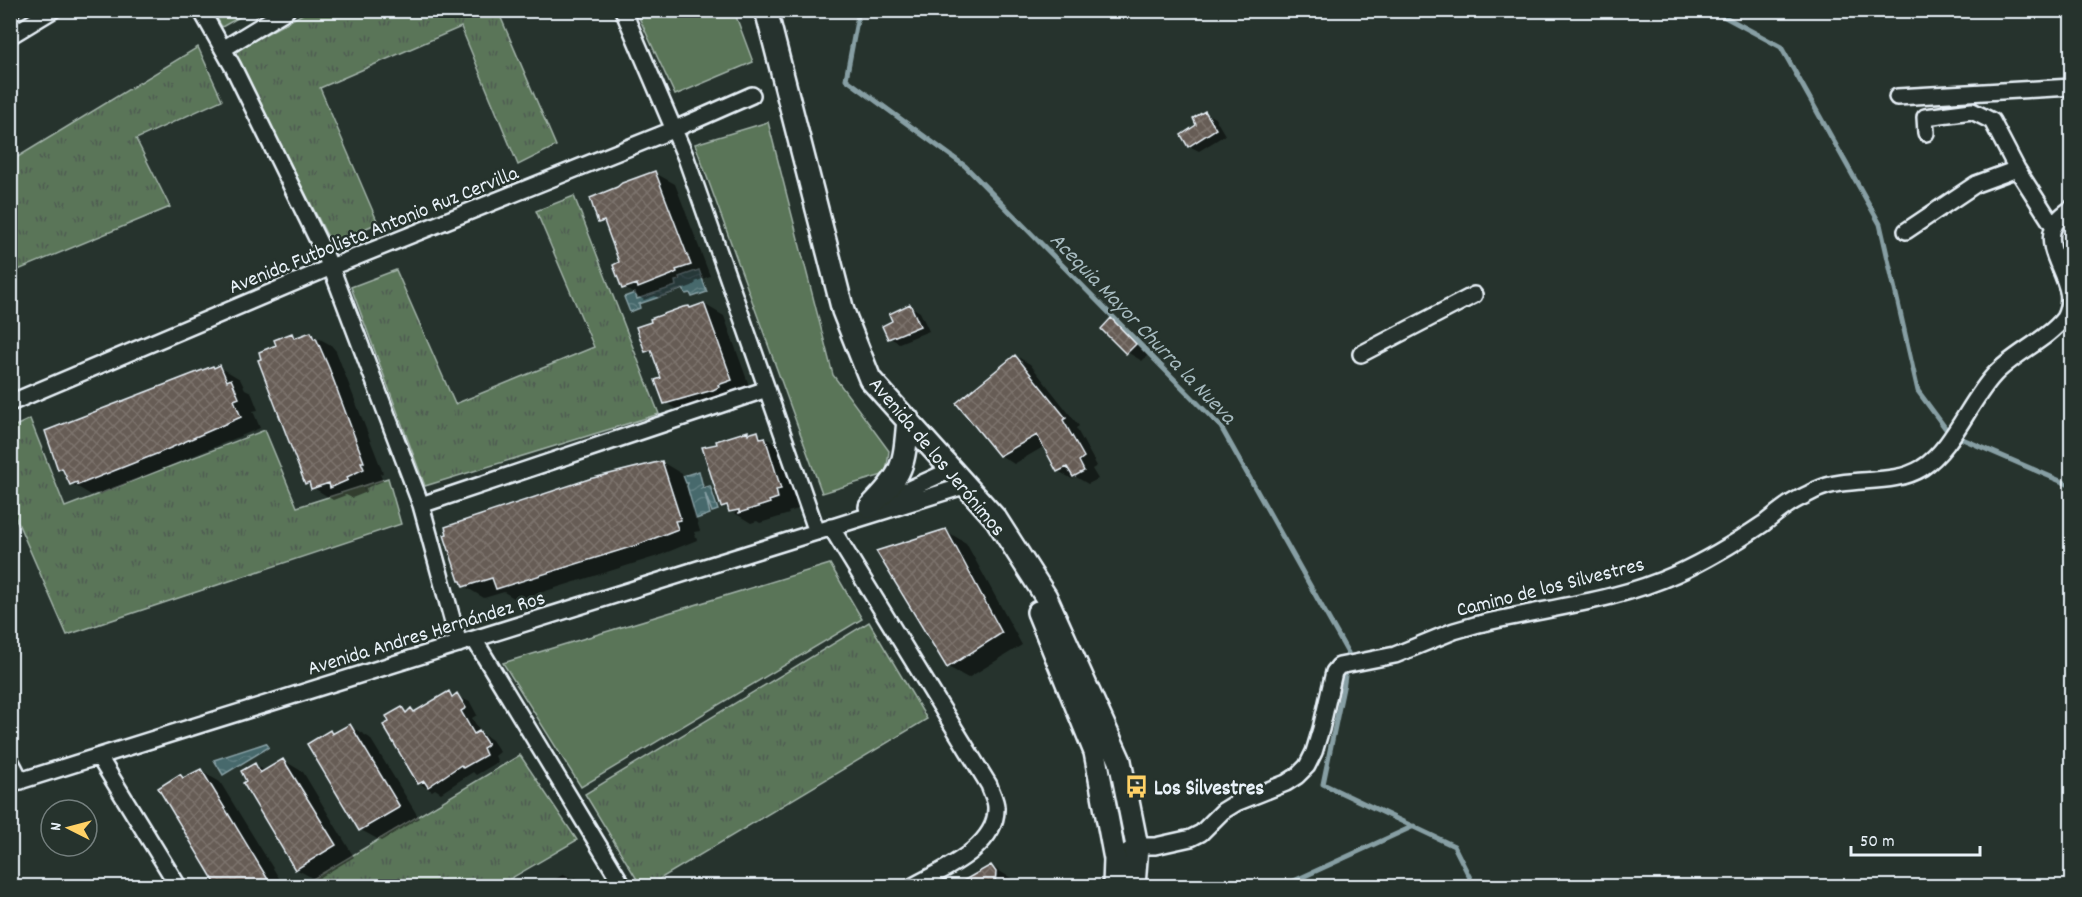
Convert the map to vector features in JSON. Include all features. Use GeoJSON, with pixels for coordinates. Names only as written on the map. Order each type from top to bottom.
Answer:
{"type":"FeatureCollection","features":[{"type":"Feature","properties":{"kind":"main road","name":"Avenida de los Jerónimos"},"geometry":{"type":"LineString","coordinates":[[766,10],[843,311],[870,379],[996,519],[1046,597],[1120,761],[1137,846],[1134,886]]}},
{"type":"Feature","properties":{"kind":"main road"},"geometry":{"type":"LineString","coordinates":[[862,514],[891,486],[899,473],[904,455],[908,419]]}},
{"type":"Feature","properties":{"kind":"main road"},"geometry":{"type":"LineString","coordinates":[[1004,531],[1095,752],[1115,859],[1114,886]]}},
{"type":"Feature","properties":{"kind":"street"},"geometry":{"type":"LineString","coordinates":[[10,36],[53,10]]}},
{"type":"Feature","properties":{"kind":"street"},"geometry":{"type":"LineString","coordinates":[[201,10],[223,49],[331,267],[421,505],[466,642],[623,886]]}},
{"type":"Feature","properties":{"kind":"street"},"geometry":{"type":"LineString","coordinates":[[223,49],[287,10]]}},
{"type":"Feature","properties":{"kind":"street"},"geometry":{"type":"LineString","coordinates":[[623,10],[675,129],[767,389],[824,530],[989,785],[996,807],[993,826],[982,843],[968,854],[913,886]]}},
{"type":"Feature","properties":{"kind":"street"},"geometry":{"type":"LineString","coordinates":[[1897,97],[2072,87]]}},
{"type":"Feature","properties":{"kind":"street","name":"Avenida Futbolista Antonio Ruz Cervilla"},"geometry":{"type":"LineString","coordinates":[[10,403],[331,267],[675,129],[752,95]]}},
{"type":"Feature","properties":{"kind":"street"},"geometry":{"type":"LineString","coordinates":[[1926,133],[1925,117],[1972,111],[1992,121],[2017,169],[2054,227],[2059,219],[2072,208]]}},
{"type":"Feature","properties":{"kind":"street"},"geometry":{"type":"LineString","coordinates":[[1906,231],[1976,184],[2017,169]]}},
{"type":"Feature","properties":{"kind":"street","name":"Camino de los Silvestres"},"geometry":{"type":"LineString","coordinates":[[1115,859],[1137,846],[1155,846],[1191,838],[1201,833],[1223,811],[1236,803],[1286,783],[1297,776],[1307,766],[1314,752],[1335,672],[1348,663],[1395,655],[1474,625],[1595,601],[1643,587],[1704,562],[1768,521],[1788,504],[1818,489],[1840,482],[1901,476],[1921,468],[1937,455],[1994,374],[2063,318],[2071,305],[2071,291],[2054,244],[2054,227]]}},
{"type":"Feature","properties":{"kind":"street"},"geometry":{"type":"LineString","coordinates":[[1361,354],[1474,295]]}},
{"type":"Feature","properties":{"kind":"street"},"geometry":{"type":"LineString","coordinates":[[421,505],[767,389]]}},
{"type":"Feature","properties":{"kind":"street","name":"Avenida Andres Hernández Ros"},"geometry":{"type":"LineString","coordinates":[[16,783],[824,530],[862,514],[952,469]]}},
{"type":"Feature","properties":{"kind":"street","name":"Avenida Andres Hernández Ros"},"geometry":{"type":"LineString","coordinates":[[862,514],[967,485]]}},
{"type":"Feature","properties":{"kind":"street"},"geometry":{"type":"LineString","coordinates":[[99,757],[178,886]]}},
{"type":"Feature","properties":{"kind":"street"},"geometry":{"type":"LineString","coordinates":[[10,760],[16,783]]}},
{"type":"Feature","properties":{"kind":"green space"},"geometry":{"type":"Polygon","coordinates":[[[213,11],[250,11],[222,27],[213,11]]]}},
{"type":"Feature","properties":{"kind":"green space"},"geometry":{"type":"Polygon","coordinates":[[[308,11],[498,11],[556,146],[518,165],[461,27],[320,88],[378,223],[331,243],[233,52],[308,11]]]}},
{"type":"Feature","properties":{"kind":"green space"},"geometry":{"type":"Polygon","coordinates":[[[636,11],[734,11],[753,62],[675,95],[636,11]]]}},
{"type":"Feature","properties":{"kind":"green space"},"geometry":{"type":"Polygon","coordinates":[[[198,47],[222,100],[136,139],[170,207],[11,273],[11,161],[198,47]]]}},
{"type":"Feature","properties":{"kind":"green space"},"geometry":{"type":"Polygon","coordinates":[[[768,122],[833,375],[889,451],[886,474],[822,493],[695,144],[768,122]]]}},
{"type":"Feature","properties":{"kind":"green space"},"geometry":{"type":"Polygon","coordinates":[[[574,196],[659,414],[425,486],[351,287],[396,270],[455,404],[594,347],[536,211],[574,196]]]}},
{"type":"Feature","properties":{"kind":"green space"},"geometry":{"type":"Polygon","coordinates":[[[30,419],[65,507],[265,430],[297,507],[388,478],[401,524],[67,635],[11,507],[11,428],[30,419]]]}},
{"type":"Feature","properties":{"kind":"green space"},"geometry":{"type":"Polygon","coordinates":[[[830,564],[862,619],[581,787],[503,663],[830,564]]]}},
{"type":"Feature","properties":{"kind":"green space"},"geometry":{"type":"Polygon","coordinates":[[[869,622],[927,719],[648,886],[641,886],[585,794],[869,622]]]}},
{"type":"Feature","properties":{"kind":"green space"},"geometry":{"type":"Polygon","coordinates":[[[520,755],[577,840],[498,886],[301,886],[520,755]]]}},
{"type":"Feature","properties":{"kind":"water"},"geometry":{"type":"Polygon","coordinates":[[[699,270],[707,292],[692,297],[683,289],[639,304],[640,308],[630,312],[624,297],[635,293],[637,299],[676,286],[675,281],[680,280],[679,277],[699,270]]]}},
{"type":"Feature","properties":{"kind":"water"},"geometry":{"type":"Polygon","coordinates":[[[699,471],[703,487],[700,489],[710,486],[718,510],[712,512],[705,493],[710,514],[696,519],[688,483],[683,476],[699,471]]]}},
{"type":"Feature","properties":{"kind":"water"},"geometry":{"type":"Polygon","coordinates":[[[266,743],[269,747],[223,775],[214,760],[266,743]]]}},
{"type":"Feature","properties":{"kind":"building"},"geometry":{"type":"Polygon","coordinates":[[[1205,111],[1216,129],[1188,147],[1181,135],[1196,125],[1193,118],[1205,111]]]}},
{"type":"Feature","properties":{"kind":"building"},"geometry":{"type":"Polygon","coordinates":[[[655,171],[691,265],[638,288],[637,284],[622,289],[613,265],[619,262],[604,221],[598,223],[590,198],[655,171]]]}},
{"type":"Feature","properties":{"kind":"building"},"geometry":{"type":"Polygon","coordinates":[[[704,303],[732,380],[718,385],[719,387],[713,390],[664,404],[655,380],[661,378],[651,350],[645,352],[636,327],[651,322],[650,319],[683,307],[689,306],[690,308],[704,303]]]}},
{"type":"Feature","properties":{"kind":"building"},"geometry":{"type":"Polygon","coordinates":[[[910,304],[920,326],[888,339],[882,326],[892,321],[889,314],[910,304]]]}},
{"type":"Feature","properties":{"kind":"building"},"geometry":{"type":"Polygon","coordinates":[[[1111,318],[1136,344],[1126,354],[1101,329],[1111,318]]]}},
{"type":"Feature","properties":{"kind":"building"},"geometry":{"type":"Polygon","coordinates":[[[311,332],[329,368],[364,462],[361,462],[364,469],[330,488],[329,483],[311,489],[309,482],[305,484],[258,360],[261,359],[259,352],[276,345],[274,340],[292,333],[294,338],[311,332]]]}},
{"type":"Feature","properties":{"kind":"building"},"geometry":{"type":"Polygon","coordinates":[[[1015,355],[1066,418],[1063,420],[1084,457],[1079,461],[1084,471],[1073,477],[1067,467],[1057,472],[1037,435],[999,456],[956,403],[1015,355]]]}},
{"type":"Feature","properties":{"kind":"building"},"geometry":{"type":"Polygon","coordinates":[[[220,365],[227,381],[231,379],[239,398],[234,400],[241,417],[78,485],[77,482],[70,485],[62,468],[58,470],[45,431],[220,365]]]}},
{"type":"Feature","properties":{"kind":"building"},"geometry":{"type":"Polygon","coordinates":[[[748,431],[748,434],[758,431],[760,438],[765,437],[781,489],[776,490],[778,498],[769,501],[770,503],[739,513],[739,510],[729,512],[727,505],[721,507],[702,447],[717,444],[716,441],[748,431]]]}},
{"type":"Feature","properties":{"kind":"building"},"geometry":{"type":"Polygon","coordinates":[[[662,461],[681,520],[675,521],[678,529],[637,545],[496,589],[492,578],[463,587],[459,581],[444,535],[447,534],[445,527],[589,479],[662,461]]]}},
{"type":"Feature","properties":{"kind":"building"},"geometry":{"type":"Polygon","coordinates":[[[946,529],[1002,633],[947,668],[876,551],[946,529]]]}},
{"type":"Feature","properties":{"kind":"building"},"geometry":{"type":"Polygon","coordinates":[[[449,691],[452,697],[457,693],[466,708],[461,711],[474,734],[479,731],[488,745],[483,748],[486,755],[463,768],[461,765],[428,787],[424,781],[418,784],[383,725],[389,722],[386,716],[402,707],[406,713],[411,708],[414,712],[449,691]]]}},
{"type":"Feature","properties":{"kind":"building"},"geometry":{"type":"Polygon","coordinates":[[[350,724],[400,807],[359,831],[307,744],[330,730],[332,734],[350,724]]]}},
{"type":"Feature","properties":{"kind":"building"},"geometry":{"type":"Polygon","coordinates":[[[283,759],[336,845],[295,870],[243,783],[246,781],[241,771],[255,763],[260,773],[283,759]]]}},
{"type":"Feature","properties":{"kind":"building"},"geometry":{"type":"Polygon","coordinates":[[[201,769],[272,886],[217,886],[158,788],[180,774],[183,778],[201,769]]]}},
{"type":"Feature","properties":{"kind":"building"},"geometry":{"type":"Polygon","coordinates":[[[991,865],[996,872],[995,886],[954,886],[991,865]]]}},
{"type":"Feature","properties":{"kind":"waterway","name":"Acequia Mayor Churra la Nueva"},"geometry":{"type":"LineString","coordinates":[[859,10],[846,79],[965,166],[1221,427],[1348,653],[1323,784],[1454,846],[1474,886]]}},
{"type":"Feature","properties":{"kind":"waterway"},"geometry":{"type":"LineString","coordinates":[[1712,10],[1781,47],[1880,224],[1918,391],[1946,429]]}},
{"type":"Feature","properties":{"kind":"waterway"},"geometry":{"type":"LineString","coordinates":[[1958,437],[2072,486]]}},
{"type":"Feature","properties":{"kind":"waterway"},"geometry":{"type":"LineString","coordinates":[[1283,886],[1414,826]]}},
{"type":"Feature","properties":{"kind":"place","name":"Los Silvestres"},"geometry":{"type":"Point","coordinates":[1136,787]}}]}
